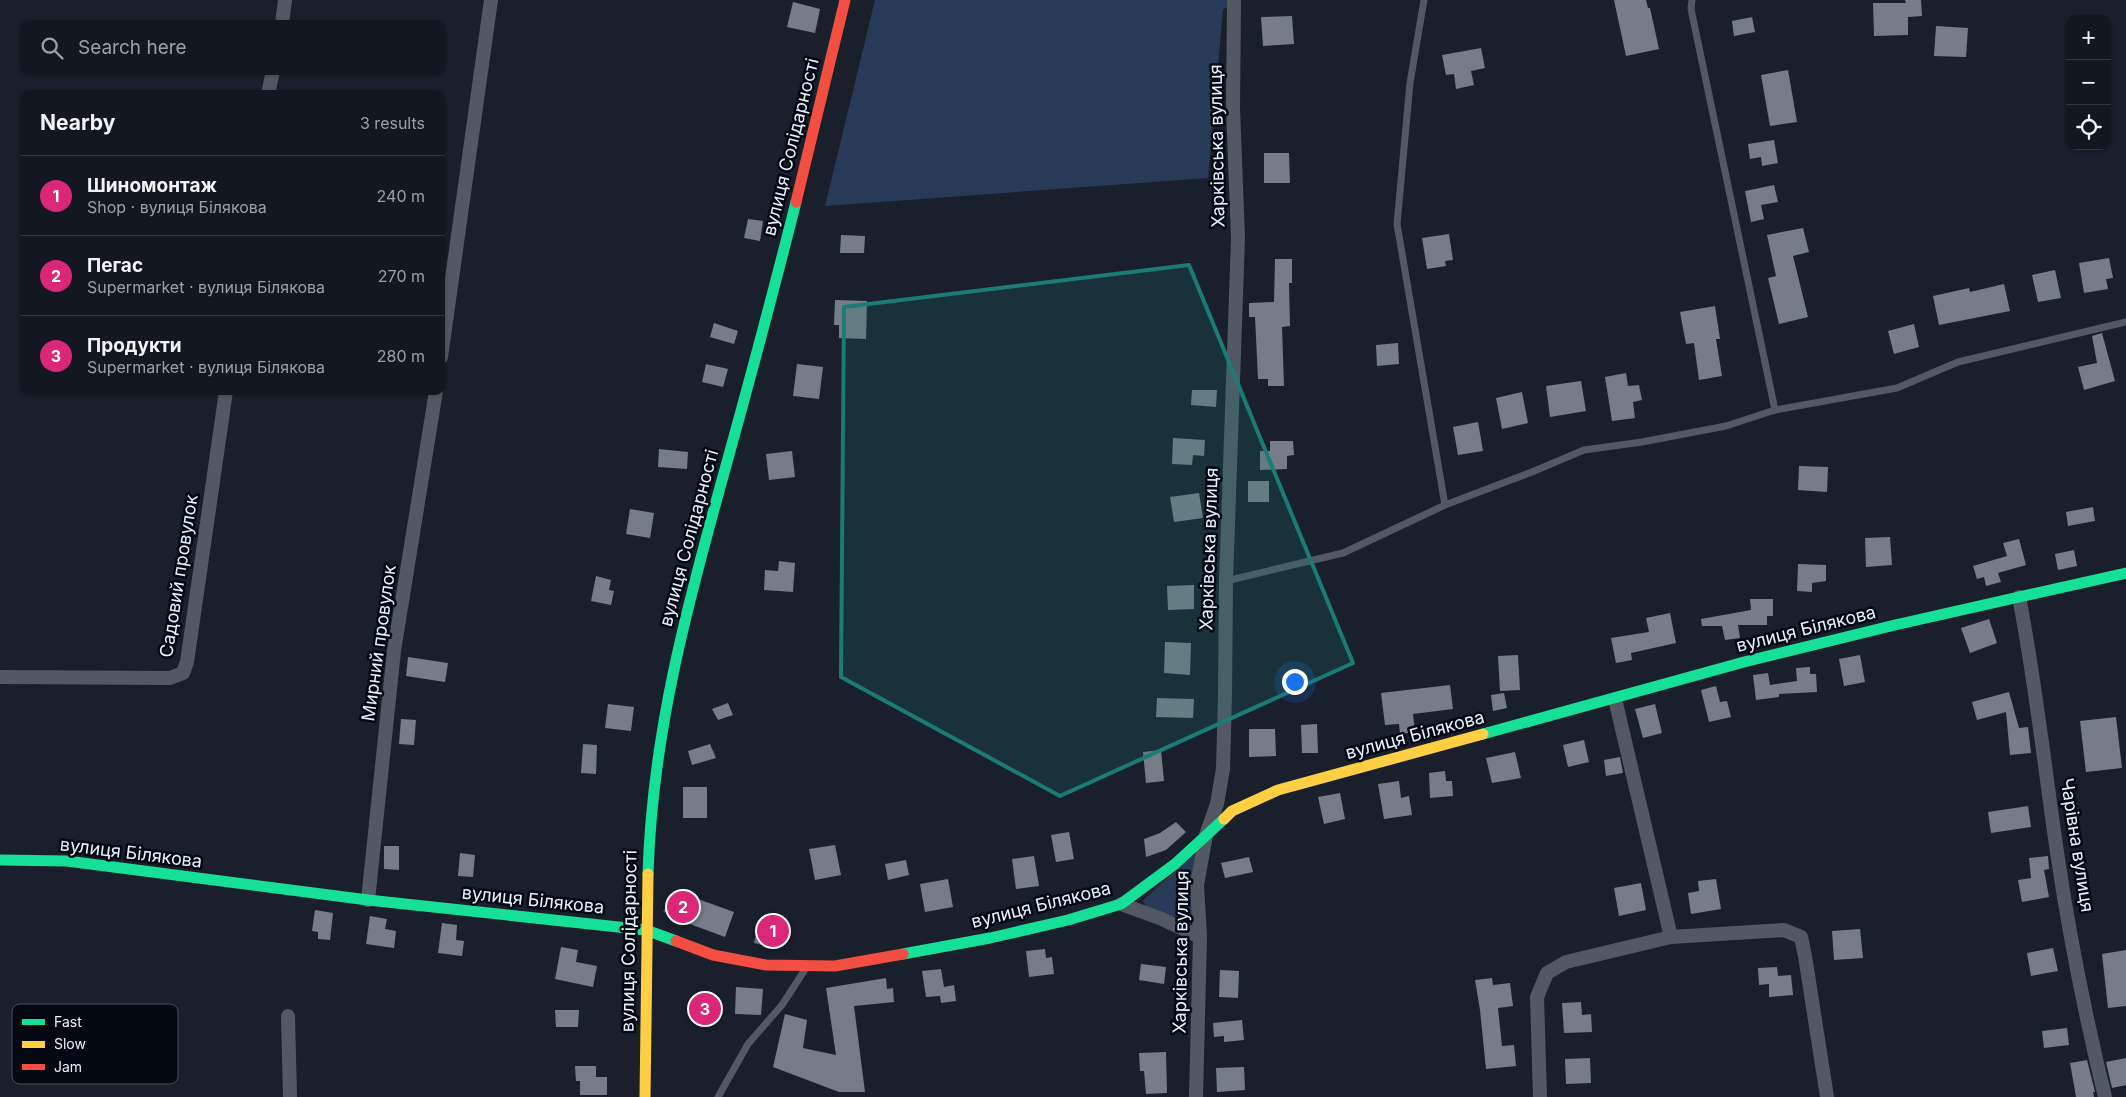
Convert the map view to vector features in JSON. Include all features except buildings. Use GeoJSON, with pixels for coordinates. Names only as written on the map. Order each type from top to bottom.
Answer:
{"type":"FeatureCollection","features":[{"type":"Feature","properties":{"kind":"street"},"geometry":{"type":"LineString","coordinates":[[282,20],[285,0]]}},
{"type":"Feature","properties":{"kind":"street"},"geometry":{"type":"LineString","coordinates":[[445,328],[491,0]]}},
{"type":"Feature","properties":{"kind":"street","name":"вулиця Солідарності"},"geometry":{"type":"LineString","coordinates":[[645,1097],[649,828],[664,714],[687,605],[771,303],[845,0]]}},
{"type":"Feature","properties":{"kind":"street","name":"Харківська вулиця"},"geometry":{"type":"LineString","coordinates":[[1196,1097],[1200,938],[1197,885],[1206,835],[1217,804],[1222,768],[1226,581],[1238,238],[1233,108],[1234,0]]}},
{"type":"Feature","properties":{"kind":"street"},"geometry":{"type":"LineString","coordinates":[[269,90],[272,75]]}},
{"type":"Feature","properties":{"kind":"street","name":"Садовий провулок"},"geometry":{"type":"LineString","coordinates":[[0,677],[170,678],[183,673],[187,662],[225,395]]}},
{"type":"Feature","properties":{"kind":"street","name":"Мирний провулок"},"geometry":{"type":"LineString","coordinates":[[368,900],[394,652],[435,395]]}},
{"type":"Feature","properties":{"kind":"street","name":"вулиця Білякова"},"geometry":{"type":"LineString","coordinates":[[0,860],[67,861],[368,900],[646,930],[714,955],[766,965],[835,966],[990,938],[1068,920],[1121,904],[1175,864],[1232,811],[1278,790],[1744,662],[1895,625],[2126,574]]}},
{"type":"Feature","properties":{"kind":"street","name":"Чарівна вулиця"},"geometry":{"type":"LineString","coordinates":[[2020,597],[2031,658],[2058,861],[2092,1047],[2104,1097]]}},
{"type":"Feature","properties":{"kind":"street"},"geometry":{"type":"LineString","coordinates":[[1615,698],[1671,937]]}},
{"type":"Feature","properties":{"kind":"street"},"geometry":{"type":"LineString","coordinates":[[1121,904],[1162,919],[1200,938]]}},
{"type":"Feature","properties":{"kind":"street"},"geometry":{"type":"LineString","coordinates":[[1540,1097],[1537,997],[1547,973],[1566,962],[1671,937],[1784,930],[1801,938],[1827,1097]]}},
{"type":"Feature","properties":{"kind":"street"},"geometry":{"type":"LineString","coordinates":[[288,1016],[290,1097]]}},
{"type":"Feature","properties":{"kind":"lane"},"geometry":{"type":"LineString","coordinates":[[1424,0],[1410,83],[1397,224],[1445,504]]}},
{"type":"Feature","properties":{"kind":"lane"},"geometry":{"type":"LineString","coordinates":[[1692,0],[1691,9],[1775,410]]}},
{"type":"Feature","properties":{"kind":"lane"},"geometry":{"type":"LineString","coordinates":[[1226,581],[1343,554],[1445,504],[1532,472],[1584,450],[1642,442],[1726,426],[1775,410],[1897,388],[1958,362],[2126,322]]}},
{"type":"Feature","properties":{"kind":"lane"},"geometry":{"type":"LineString","coordinates":[[718,1097],[748,1044],[782,1005],[808,966]]}},
{"type":"Feature","properties":{"kind":"path"},"geometry":{"type":"LineString","coordinates":[[661,903],[662,908],[685,926]]}},
{"type":"Feature","properties":{"kind":"highlighted area"},"geometry":{"type":"Polygon","coordinates":[[[1189,265],[1353,663],[1060,796],[841,677],[844,307],[1189,265]]]}},
{"type":"Feature","properties":{"kind":"shaded area"},"geometry":{"type":"Polygon","coordinates":[[[875,0],[1229,0],[1229,5],[1223,10],[1208,178],[825,206],[875,0]]]}},
{"type":"Feature","properties":{"kind":"shaded area"},"geometry":{"type":"Polygon","coordinates":[[[1197,852],[1193,918],[1164,915],[1146,906],[1143,900],[1197,852]]]}},
{"type":"Feature","properties":{"kind":"traffic: fast"},"geometry":{"type":"LineString","coordinates":[[648,874],[656,771],[674,671],[697,572],[796,202]]}},
{"type":"Feature","properties":{"kind":"traffic: fast"},"geometry":{"type":"LineString","coordinates":[[1483,734],[1744,662],[1895,625],[2126,573]]}},
{"type":"Feature","properties":{"kind":"traffic: fast"},"geometry":{"type":"LineString","coordinates":[[903,954],[990,938],[1068,920],[1121,904],[1175,864],[1224,819]]}},
{"type":"Feature","properties":{"kind":"traffic: fast"},"geometry":{"type":"LineString","coordinates":[[0,860],[67,861],[368,900],[646,930],[676,941]]}},
{"type":"Feature","properties":{"kind":"traffic: slow"},"geometry":{"type":"LineString","coordinates":[[1224,819],[1232,811],[1278,790],[1483,734]]}},
{"type":"Feature","properties":{"kind":"traffic: slow"},"geometry":{"type":"LineString","coordinates":[[645,1097],[648,874]]}},
{"type":"Feature","properties":{"kind":"traffic: jam"},"geometry":{"type":"LineString","coordinates":[[796,202],[845,0]]}},
{"type":"Feature","properties":{"kind":"traffic: jam"},"geometry":{"type":"LineString","coordinates":[[676,941],[713,955],[766,965],[835,966],[903,954]]}},
{"type":"Feature","properties":{"kind":"place","name":"Пегас"},"geometry":{"type":"Point","coordinates":[683,907]}},
{"type":"Feature","properties":{"kind":"place","name":"Шиномонтаж"},"geometry":{"type":"Point","coordinates":[773,931]}},
{"type":"Feature","properties":{"kind":"place","name":"Продукти"},"geometry":{"type":"Point","coordinates":[705,1009]}}]}
